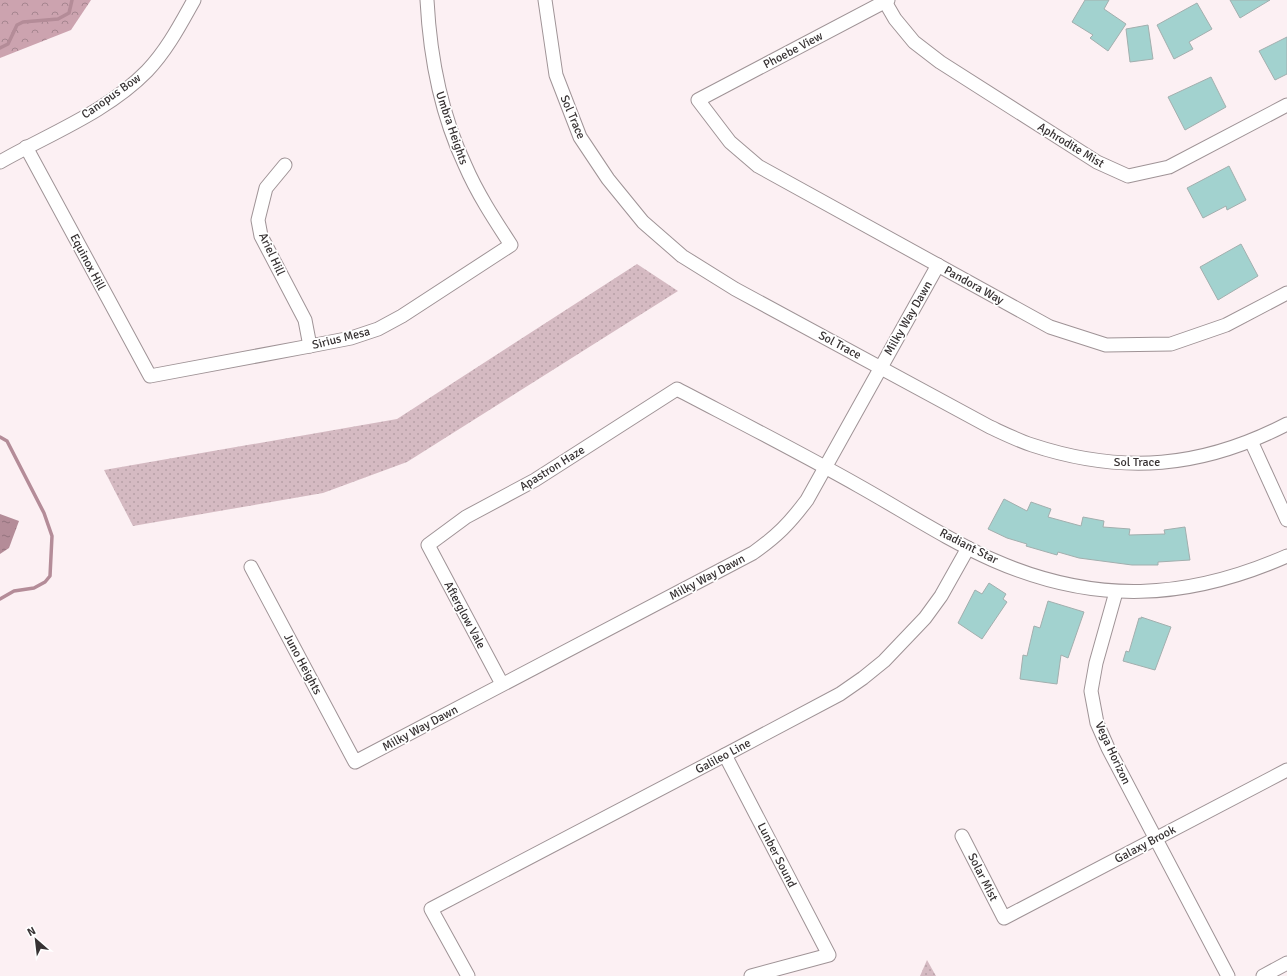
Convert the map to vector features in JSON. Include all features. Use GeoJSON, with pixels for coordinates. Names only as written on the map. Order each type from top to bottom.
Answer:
{"type":"FeatureCollection","features":[{"type":"Feature","properties":{"kind":"street","name":"Canopus Bow"},"geometry":{"type":"LineString","coordinates":[[0,162],[96,110],[126,89],[147,71],[170,44],[194,0]]}},
{"type":"Feature","properties":{"kind":"street","name":"Umbra Heights"},"geometry":{"type":"LineString","coordinates":[[428,0],[432,55],[440,94],[452,133],[464,165],[480,196],[510,244]]}},
{"type":"Feature","properties":{"kind":"street","name":"Sol Trace"},"geometry":{"type":"LineString","coordinates":[[544,0],[556,75],[580,137],[608,179],[643,222],[682,256],[735,289],[990,427],[1031,444],[1068,455],[1109,462],[1140,463],[1184,461],[1220,452],[1251,441],[1287,424]]}},
{"type":"Feature","properties":{"kind":"street","name":"Phoebe View"},"geometry":{"type":"LineString","coordinates":[[698,100],[886,1]]}},
{"type":"Feature","properties":{"kind":"street","name":"Aphrodite Mist"},"geometry":{"type":"LineString","coordinates":[[886,1],[895,19],[914,42],[940,62],[1098,162],[1128,176],[1169,167],[1287,105]]}},
{"type":"Feature","properties":{"kind":"street","name":"Pandora Way"},"geometry":{"type":"LineString","coordinates":[[698,100],[730,142],[758,166],[1050,327],[1106,345],[1171,344],[1226,325],[1287,293]]}},
{"type":"Feature","properties":{"kind":"street","name":"Equinox Hill"},"geometry":{"type":"LineString","coordinates":[[26,147],[150,376]]}},
{"type":"Feature","properties":{"kind":"street","name":"Ariel Hill"},"geometry":{"type":"LineString","coordinates":[[285,165],[266,188],[258,220],[261,236],[305,320],[310,346]]}},
{"type":"Feature","properties":{"kind":"street","name":"Sirius Mesa"},"geometry":{"type":"LineString","coordinates":[[150,376],[351,338],[378,329],[402,316],[510,244]]}},
{"type":"Feature","properties":{"kind":"street","name":"Milky Way Dawn"},"geometry":{"type":"LineString","coordinates":[[355,762],[753,552],[776,537],[792,521],[807,500],[824,466],[938,265]]}},
{"type":"Feature","properties":{"kind":"street","name":"Radiant Star"},"geometry":{"type":"LineString","coordinates":[[677,389],[824,466],[968,548],[993,560],[1029,574],[1072,585],[1116,592],[1146,592],[1187,587],[1236,575],[1262,567],[1287,556]]}},
{"type":"Feature","properties":{"kind":"street","name":"Apastron Haze"},"geometry":{"type":"LineString","coordinates":[[428,545],[466,517],[535,480],[677,389]]}},
{"type":"Feature","properties":{"kind":"street"},"geometry":{"type":"LineString","coordinates":[[1251,441],[1287,520]]}},
{"type":"Feature","properties":{"kind":"street","name":"Afterglow Vale"},"geometry":{"type":"LineString","coordinates":[[428,545],[502,684]]}},
{"type":"Feature","properties":{"kind":"street","name":"Galileo Line"},"geometry":{"type":"LineString","coordinates":[[468,976],[431,909],[840,694],[884,661],[925,618],[941,596],[968,548]]}},
{"type":"Feature","properties":{"kind":"street","name":"Juno Heights"},"geometry":{"type":"LineString","coordinates":[[251,567],[355,762]]}},
{"type":"Feature","properties":{"kind":"street","name":"Vega Horizon"},"geometry":{"type":"LineString","coordinates":[[1116,592],[1096,663],[1091,691],[1097,723],[1108,748],[1155,839],[1228,976]]}},
{"type":"Feature","properties":{"kind":"street","name":"Lunber Sound"},"geometry":{"type":"LineString","coordinates":[[725,755],[829,955],[751,976]]}},
{"type":"Feature","properties":{"kind":"street","name":"Galaxy Brook"},"geometry":{"type":"LineString","coordinates":[[1004,918],[1287,770]]}},
{"type":"Feature","properties":{"kind":"street","name":"Solar Mist"},"geometry":{"type":"LineString","coordinates":[[962,836],[1004,918]]}},
{"type":"Feature","properties":{"kind":"street"},"geometry":{"type":"LineString","coordinates":[[1263,976],[1287,963]]}},
{"type":"Feature","properties":{"kind":"shaded area"},"geometry":{"type":"Polygon","coordinates":[[[637,264],[678,291],[407,462],[323,493],[133,526],[104,470],[397,419],[637,264]]]}},
{"type":"Feature","properties":{"kind":"shaded area"},"geometry":{"type":"Polygon","coordinates":[[[927,960],[936,976],[920,976],[927,960]]]}},
{"type":"Feature","properties":{"kind":"green space"},"geometry":{"type":"Polygon","coordinates":[[[0,0],[91,0],[71,30],[0,58],[0,0]]]}},
{"type":"Feature","properties":{"kind":"water"},"geometry":{"type":"Polygon","coordinates":[[[0,514],[19,521],[9,548],[0,554],[0,514]]]}},
{"type":"Feature","properties":{"kind":"building"},"geometry":{"type":"Polygon","coordinates":[[[1085,0],[1109,0],[1104,9],[1126,24],[1108,51],[1090,38],[1093,35],[1072,22],[1085,0]]]}},
{"type":"Feature","properties":{"kind":"building"},"geometry":{"type":"Polygon","coordinates":[[[1230,0],[1270,0],[1240,18],[1230,0]]]}},
{"type":"Feature","properties":{"kind":"building"},"geometry":{"type":"Polygon","coordinates":[[[1197,3],[1212,29],[1189,42],[1193,49],[1174,59],[1157,25],[1197,3]]]}},
{"type":"Feature","properties":{"kind":"building"},"geometry":{"type":"Polygon","coordinates":[[[1148,25],[1153,59],[1130,62],[1126,29],[1148,25]]]}},
{"type":"Feature","properties":{"kind":"building"},"geometry":{"type":"Polygon","coordinates":[[[1287,37],[1287,74],[1275,80],[1259,51],[1287,37]]]}},
{"type":"Feature","properties":{"kind":"building"},"geometry":{"type":"Polygon","coordinates":[[[1211,77],[1226,107],[1185,130],[1168,97],[1211,77]]]}},
{"type":"Feature","properties":{"kind":"building"},"geometry":{"type":"Polygon","coordinates":[[[1229,166],[1246,200],[1227,210],[1226,206],[1203,218],[1187,188],[1229,166]]]}},
{"type":"Feature","properties":{"kind":"building"},"geometry":{"type":"Polygon","coordinates":[[[1241,244],[1258,276],[1218,300],[1200,267],[1241,244]]]}},
{"type":"Feature","properties":{"kind":"building"},"geometry":{"type":"Polygon","coordinates":[[[1004,499],[1027,511],[1031,502],[1051,509],[1048,517],[1081,526],[1083,517],[1104,521],[1103,527],[1130,529],[1129,535],[1165,534],[1164,530],[1185,527],[1190,560],[1158,562],[1158,565],[1132,565],[1079,558],[1058,552],[1057,555],[1026,546],[1027,544],[1007,538],[988,529],[1004,499]]]}},
{"type":"Feature","properties":{"kind":"building"},"geometry":{"type":"Polygon","coordinates":[[[989,583],[1006,594],[1003,599],[1007,602],[982,639],[958,623],[975,590],[982,594],[989,583]]]}},
{"type":"Feature","properties":{"kind":"building"},"geometry":{"type":"Polygon","coordinates":[[[1048,601],[1084,612],[1068,658],[1061,655],[1057,684],[1020,679],[1023,655],[1027,656],[1034,626],[1040,628],[1048,601]]]}},
{"type":"Feature","properties":{"kind":"building"},"geometry":{"type":"Polygon","coordinates":[[[1141,617],[1171,627],[1155,670],[1123,661],[1126,651],[1129,652],[1139,618],[1141,619],[1141,617]]]}},
{"type":"Feature","properties":{"kind":"waterway"},"geometry":{"type":"LineString","coordinates":[[0,48],[8,44],[17,25],[23,22],[58,19],[69,13],[72,0]]}},
{"type":"Feature","properties":{"kind":"waterway"},"geometry":{"type":"LineString","coordinates":[[0,437],[7,441],[44,513],[52,536],[50,576],[45,582],[34,588],[14,591],[0,599]]}}]}
